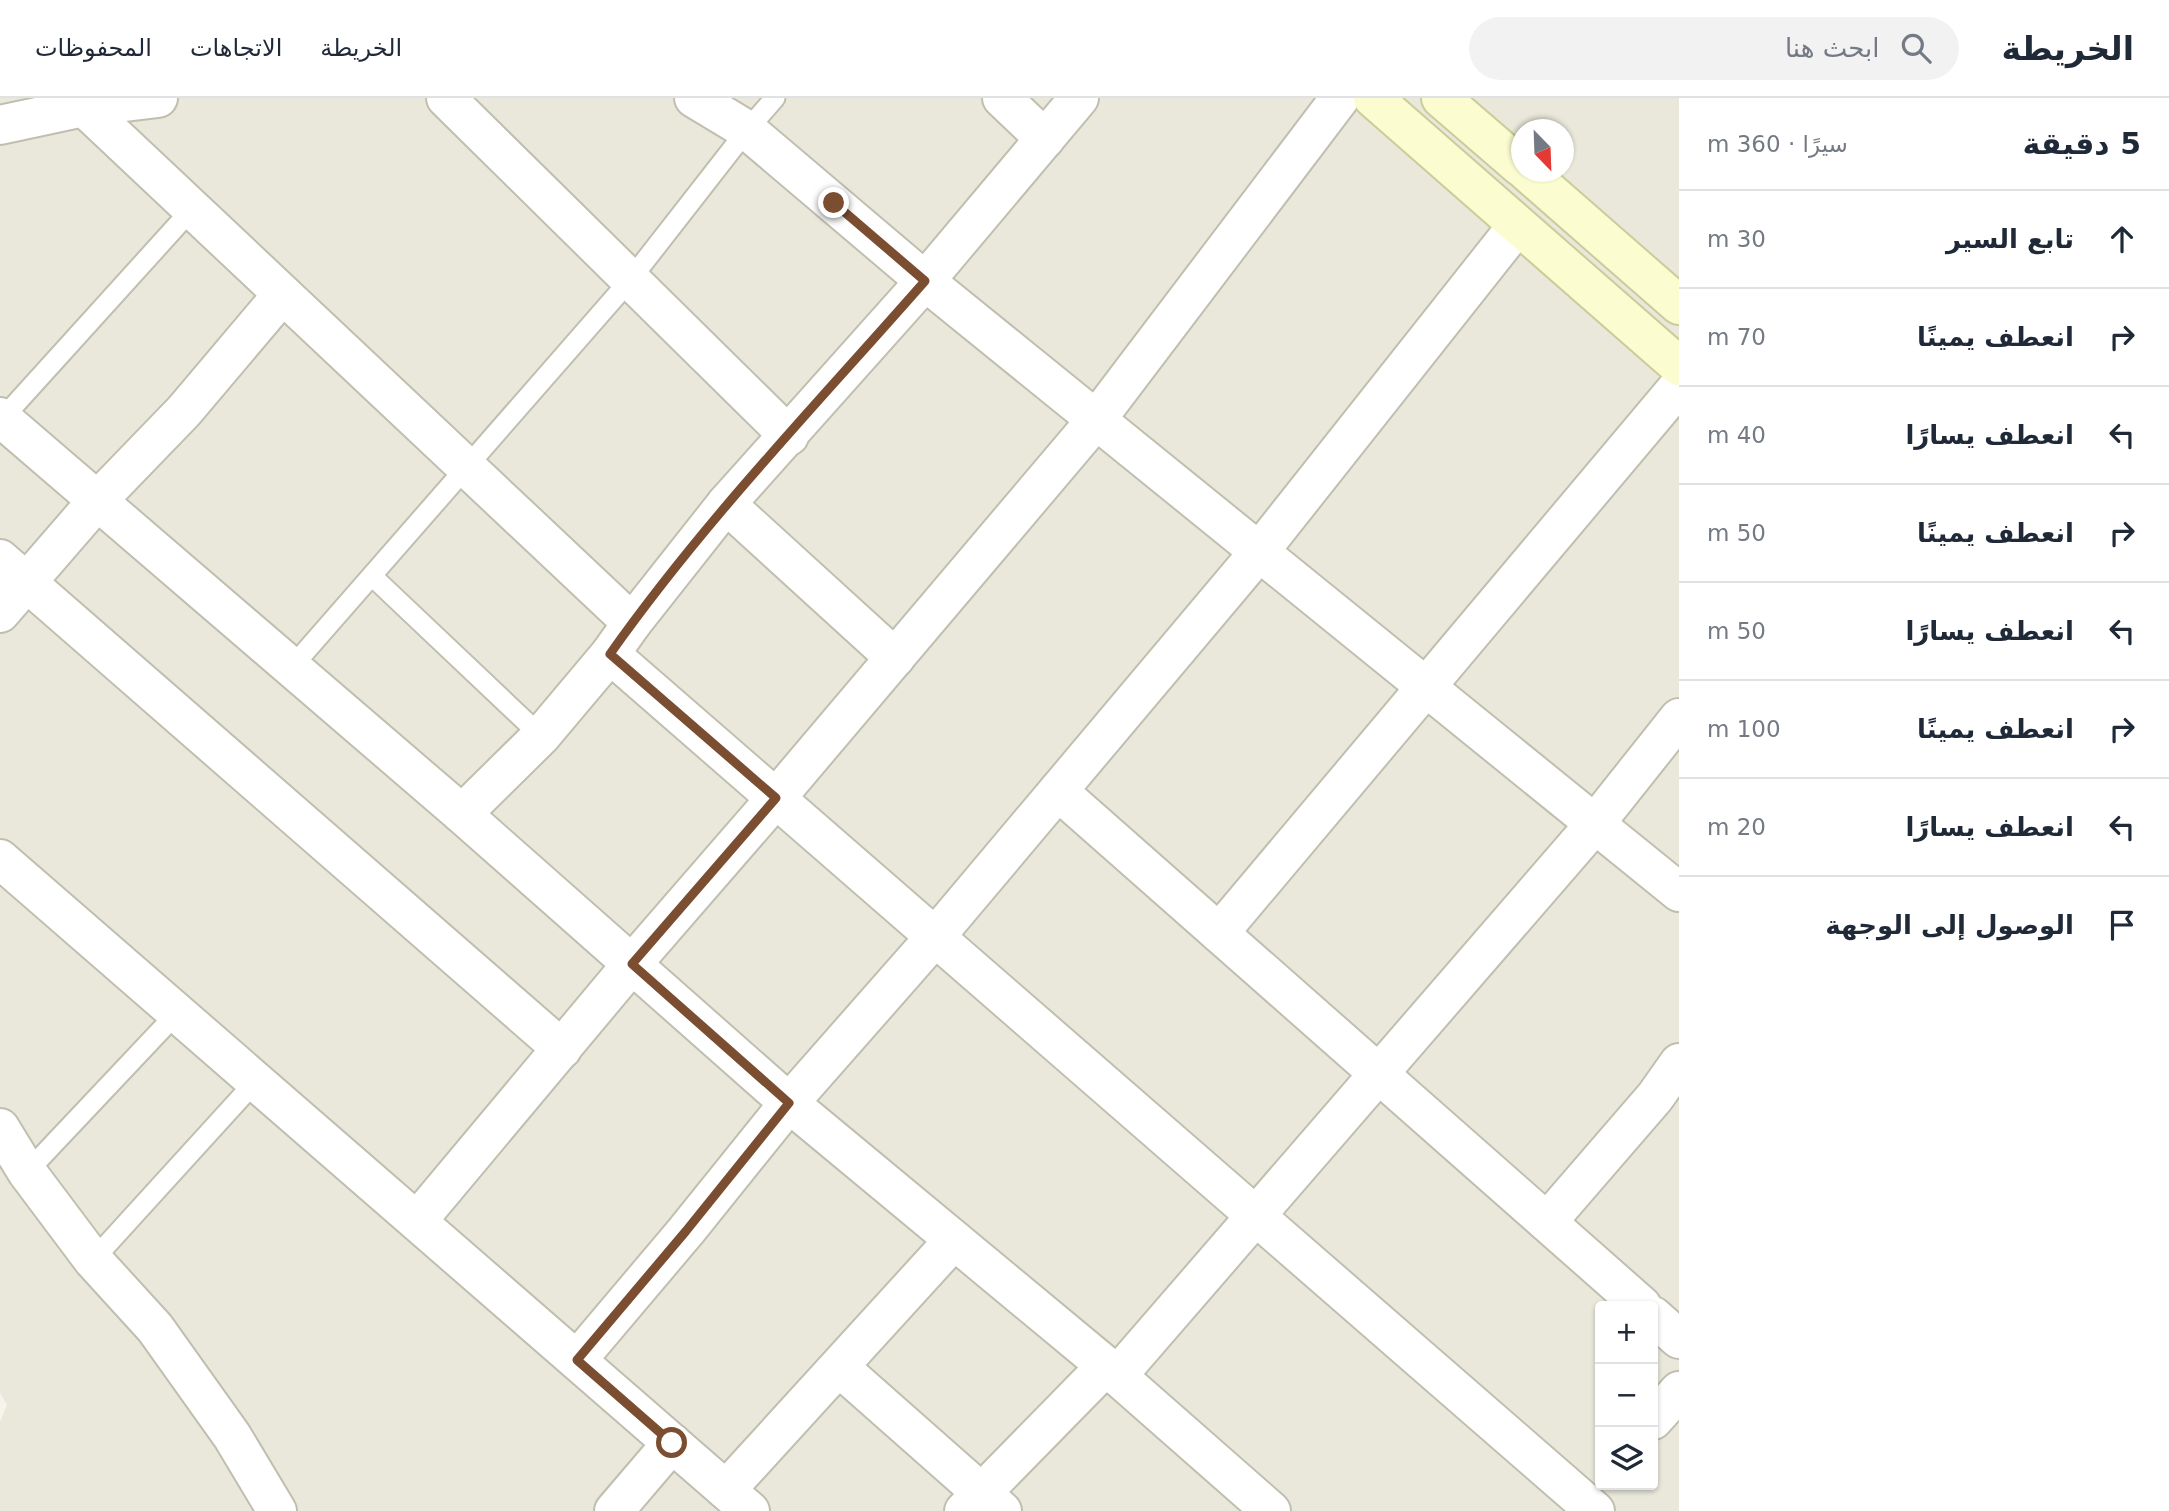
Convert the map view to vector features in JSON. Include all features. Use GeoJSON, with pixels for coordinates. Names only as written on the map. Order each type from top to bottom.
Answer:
{"type":"FeatureCollection","features":[{"type":"Feature","properties":{"kind":"street"},"geometry":{"type":"LineString","coordinates":[[0,125],[85,107],[159,98]]}},
{"type":"Feature","properties":{"kind":"street"},"geometry":{"type":"LineString","coordinates":[[446,98],[789,436]]}},
{"type":"Feature","properties":{"kind":"street"},"geometry":{"type":"LineString","coordinates":[[694,98],[715,108],[747,130],[925,281],[1679,892]]}},
{"type":"Feature","properties":{"kind":"street"},"geometry":{"type":"LineString","coordinates":[[1002,98],[1045,139]]}},
{"type":"Feature","properties":{"kind":"street"},"geometry":{"type":"LineString","coordinates":[[462,814],[541,736],[610,654],[726,504],[925,281],[1079,98]]}},
{"type":"Feature","properties":{"kind":"street"},"geometry":{"type":"LineString","coordinates":[[417,1221],[632,964],[1096,420],[1340,98]]}},
{"type":"Feature","properties":{"kind":"street"},"geometry":{"type":"LineString","coordinates":[[1373,98],[1679,366]]}},
{"type":"Feature","properties":{"kind":"street"},"geometry":{"type":"LineString","coordinates":[[1441,98],[1511,158]]}},
{"type":"Feature","properties":{"kind":"street"},"geometry":{"type":"LineString","coordinates":[[85,107],[632,623]]}},
{"type":"Feature","properties":{"kind":"street"},"geometry":{"type":"LineString","coordinates":[[1538,182],[1679,305]]}},
{"type":"Feature","properties":{"kind":"street"},"geometry":{"type":"LineString","coordinates":[[577,1360],[789,1103],[935,937],[1259,552],[1517,226]]}},
{"type":"Feature","properties":{"kind":"street"},"geometry":{"type":"LineString","coordinates":[[0,614],[13,571],[97,501],[184,411],[282,295]]}},
{"type":"Feature","properties":{"kind":"street"},"geometry":{"type":"LineString","coordinates":[[1219,933],[1679,386]]}},
{"type":"Feature","properties":{"kind":"street"},"geometry":{"type":"LineString","coordinates":[[1,418],[462,814],[789,1103],[1111,1371],[1271,1511]]}},
{"type":"Feature","properties":{"kind":"street"},"geometry":{"type":"LineString","coordinates":[[726,504],[895,658]]}},
{"type":"Feature","properties":{"kind":"street"},"geometry":{"type":"LineString","coordinates":[[13,571],[562,1049]]}},
{"type":"Feature","properties":{"kind":"street"},"geometry":{"type":"LineString","coordinates":[[610,654],[1255,1216],[1586,1499]]}},
{"type":"Feature","properties":{"kind":"street"},"geometry":{"type":"LineString","coordinates":[[839,1367],[982,1505],[1255,1216],[1594,825],[1679,718]]}},
{"type":"Feature","properties":{"kind":"street"},"geometry":{"type":"LineString","coordinates":[[1058,791],[1636,1301]]}},
{"type":"Feature","properties":{"kind":"street"},"geometry":{"type":"LineString","coordinates":[[0,859],[738,1501],[839,1367],[954,1240]]}},
{"type":"Feature","properties":{"kind":"street"},"geometry":{"type":"LineString","coordinates":[[1547,1222],[1655,1097],[1679,1063]]}},
{"type":"Feature","properties":{"kind":"street"},"geometry":{"type":"LineString","coordinates":[[0,1128],[27,1172],[93,1260],[155,1328],[232,1436],[277,1511]]}},
{"type":"Feature","properties":{"kind":"street"},"geometry":{"type":"LineString","coordinates":[[1658,1320],[1679,1339]]}},
{"type":"Feature","properties":{"kind":"street"},"geometry":{"type":"LineString","coordinates":[[1658,1414],[1679,1391]]}},
{"type":"Feature","properties":{"kind":"street"},"geometry":{"type":"LineString","coordinates":[[614,1511],[672,1443]]}},
{"type":"Feature","properties":{"kind":"lane"},"geometry":{"type":"LineString","coordinates":[[291,668],[630,280],[775,98]]}},
{"type":"Feature","properties":{"kind":"lane"},"geometry":{"type":"LineString","coordinates":[[1,418],[192,209]]}},
{"type":"Feature","properties":{"kind":"lane"},"geometry":{"type":"LineString","coordinates":[[372,576],[541,736]]}},
{"type":"Feature","properties":{"kind":"lane"},"geometry":{"type":"LineString","coordinates":[[27,1172],[177,1013]]}},
{"type":"Feature","properties":{"kind":"lane"},"geometry":{"type":"LineString","coordinates":[[93,1260],[256,1081]]}},
{"type":"Feature","properties":{"kind":"shaded area"},"geometry":{"type":"Polygon","coordinates":[[[0,98],[1679,98],[1679,1511],[0,1511],[0,1422],[7,1405],[0,1393],[0,98]]]}},
{"type":"Feature","properties":{"kind":"route"},"geometry":{"type":"LineString","coordinates":[[672,1443],[577,1360],[789,1103],[632,964],[776,798],[610,654],[726,504],[925,281],[834,203]]}}]}
